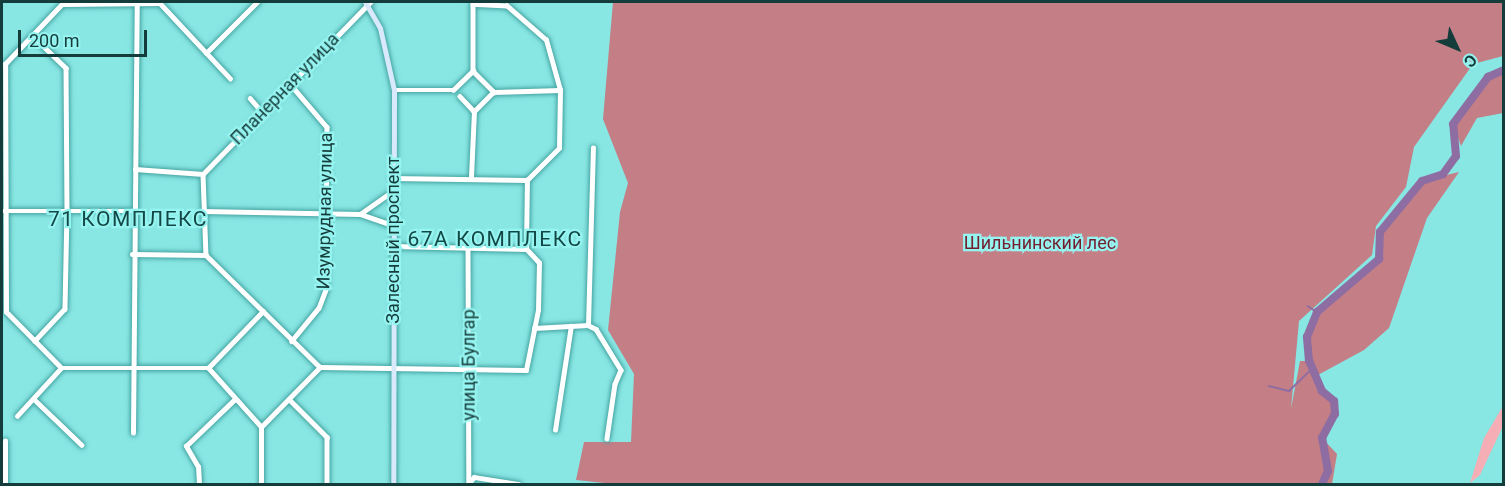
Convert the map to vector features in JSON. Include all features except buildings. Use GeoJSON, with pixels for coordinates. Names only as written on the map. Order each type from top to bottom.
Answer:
{"type":"FeatureCollection","features":[{"type":"Feature","properties":{"kind":"main road","name":"Залесный проспект"},"geometry":{"type":"LineString","coordinates":[[367,2],[386,48],[394,90],[393,484]]}},
{"type":"Feature","properties":{"kind":"street"},"geometry":{"type":"LineString","coordinates":[[61,369],[35,341],[4,314],[3,62],[33,36],[61,3],[161,2],[230,78]]}},
{"type":"Feature","properties":{"kind":"street"},"geometry":{"type":"LineString","coordinates":[[206,53],[257,2]]}},
{"type":"Feature","properties":{"kind":"street","name":"Планерная улица"},"geometry":{"type":"LineString","coordinates":[[203,174],[291,85],[367,2]]}},
{"type":"Feature","properties":{"kind":"street"},"geometry":{"type":"LineString","coordinates":[[135,169],[203,174],[206,255],[320,367],[393,370],[526,370],[534,328],[539,263],[526,249],[527,180],[559,148],[560,90],[546,39],[507,6],[471,3],[473,70],[494,92]]}},
{"type":"Feature","properties":{"kind":"street"},"geometry":{"type":"LineString","coordinates":[[133,433],[132,254],[137,4]]}},
{"type":"Feature","properties":{"kind":"street"},"geometry":{"type":"LineString","coordinates":[[33,36],[66,68],[68,212],[65,309],[35,341]]}},
{"type":"Feature","properties":{"kind":"street"},"geometry":{"type":"LineString","coordinates":[[394,90],[453,90],[473,70]]}},
{"type":"Feature","properties":{"kind":"street","name":"Изумрудная улица"},"geometry":{"type":"LineString","coordinates":[[291,85],[324,119],[326,214],[324,300],[292,341]]}},
{"type":"Feature","properties":{"kind":"street"},"geometry":{"type":"LineString","coordinates":[[471,177],[474,112],[494,92],[560,90]]}},
{"type":"Feature","properties":{"kind":"street"},"geometry":{"type":"LineString","coordinates":[[460,97],[474,112]]}},
{"type":"Feature","properties":{"kind":"street"},"geometry":{"type":"LineString","coordinates":[[250,98],[263,112]]}},
{"type":"Feature","properties":{"kind":"street"},"geometry":{"type":"LineString","coordinates":[[588,325],[593,148]]}},
{"type":"Feature","properties":{"kind":"street"},"geometry":{"type":"LineString","coordinates":[[392,178],[471,177],[527,180]]}},
{"type":"Feature","properties":{"kind":"street"},"geometry":{"type":"LineString","coordinates":[[360,214],[392,192]]}},
{"type":"Feature","properties":{"kind":"street"},"geometry":{"type":"LineString","coordinates":[[4,211],[134,211]]}},
{"type":"Feature","properties":{"kind":"street"},"geometry":{"type":"LineString","coordinates":[[203,211],[360,214],[392,225]]}},
{"type":"Feature","properties":{"kind":"street"},"geometry":{"type":"LineString","coordinates":[[392,246],[526,249]]}},
{"type":"Feature","properties":{"kind":"street","name":"улица Булгар"},"geometry":{"type":"LineString","coordinates":[[468,246],[470,370],[468,484]]}},
{"type":"Feature","properties":{"kind":"street"},"geometry":{"type":"LineString","coordinates":[[132,254],[206,255]]}},
{"type":"Feature","properties":{"kind":"street"},"geometry":{"type":"LineString","coordinates":[[17,416],[61,369],[208,369],[263,311]]}},
{"type":"Feature","properties":{"kind":"street"},"geometry":{"type":"LineString","coordinates":[[534,328],[588,325],[596,329],[621,370],[615,384],[607,438]]}},
{"type":"Feature","properties":{"kind":"street"},"geometry":{"type":"LineString","coordinates":[[555,430],[571,326]]}},
{"type":"Feature","properties":{"kind":"street"},"geometry":{"type":"LineString","coordinates":[[261,484],[261,427],[320,367]]}},
{"type":"Feature","properties":{"kind":"street"},"geometry":{"type":"LineString","coordinates":[[208,369],[261,427]]}},
{"type":"Feature","properties":{"kind":"street"},"geometry":{"type":"LineString","coordinates":[[34,399],[82,446]]}},
{"type":"Feature","properties":{"kind":"street"},"geometry":{"type":"LineString","coordinates":[[289,399],[327,437],[327,484]]}},
{"type":"Feature","properties":{"kind":"street"},"geometry":{"type":"LineString","coordinates":[[199,484],[200,471],[186,446],[234,400]]}},
{"type":"Feature","properties":{"kind":"street"},"geometry":{"type":"LineString","coordinates":[[5,441],[5,484]]}},
{"type":"Feature","properties":{"kind":"street"},"geometry":{"type":"LineString","coordinates":[[468,484],[474,477],[518,484]]}},
{"type":"Feature","properties":{"kind":"shaded area"},"geometry":{"type":"Polygon","coordinates":[[[1503,406],[1503,426],[1480,475],[1470,483],[1484,438],[1503,406]]]}},
{"type":"Feature","properties":{"kind":"green space","name":"Шильнинский лес"},"geometry":{"type":"Polygon","coordinates":[[[613,2],[1503,2],[1503,56],[1473,64],[1414,147],[1406,187],[1376,226],[1372,255],[1299,321],[1291,409],[1300,361],[1309,361],[1307,337],[1317,312],[1379,259],[1380,232],[1422,181],[1459,172],[1427,218],[1389,328],[1364,350],[1316,376],[1334,401],[1335,414],[1322,438],[1337,454],[1332,484],[614,484],[576,480],[584,442],[631,442],[634,374],[608,330],[620,212],[628,183],[603,119],[613,2]]]}},
{"type":"Feature","properties":{"kind":"green space"},"geometry":{"type":"Polygon","coordinates":[[[1503,70],[1503,113],[1477,118],[1461,146],[1453,124],[1488,77],[1503,70]]]}},
{"type":"Feature","properties":{"kind":"waterway"},"geometry":{"type":"LineString","coordinates":[[1322,484],[1328,471],[1322,438],[1335,414],[1334,401],[1322,391],[1309,361],[1307,337],[1317,312],[1379,259],[1380,232],[1422,181],[1443,174],[1456,156],[1453,124],[1488,77],[1504,70]]}},
{"type":"Feature","properties":{"kind":"waterway"},"geometry":{"type":"LineString","coordinates":[[1308,306],[1317,312]]}},
{"type":"Feature","properties":{"kind":"waterway"},"geometry":{"type":"LineString","coordinates":[[1269,386],[1289,391],[1312,369]]}},
{"type":"Feature","properties":{"kind":"district","name":"71 КОМПЛЕКС"},"geometry":{"type":"Point","coordinates":[128,219]}},
{"type":"Feature","properties":{"kind":"district","name":"67А КОМПЛЕКС"},"geometry":{"type":"Point","coordinates":[495,239]}}]}
